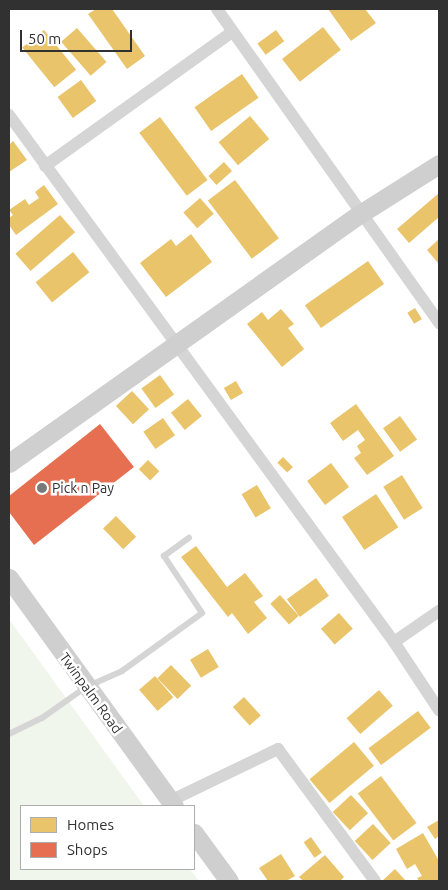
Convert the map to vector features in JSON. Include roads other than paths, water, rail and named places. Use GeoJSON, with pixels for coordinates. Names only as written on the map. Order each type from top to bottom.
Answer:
{"type":"FeatureCollection","features":[{"type":"Feature","properties":{"kind":"street"},"geometry":{"type":"LineString","coordinates":[[217,9],[231,34],[439,324]]}},
{"type":"Feature","properties":{"kind":"street"},"geometry":{"type":"LineString","coordinates":[[45,166],[231,34]]}},
{"type":"Feature","properties":{"kind":"street"},"geometry":{"type":"LineString","coordinates":[[9,114],[176,346],[394,642],[439,710]]}},
{"type":"Feature","properties":{"kind":"street"},"geometry":{"type":"LineString","coordinates":[[9,464],[360,214],[439,164]]}},
{"type":"Feature","properties":{"kind":"street","name":"Twinpalm Road"},"geometry":{"type":"LineString","coordinates":[[9,578],[172,804]]}},
{"type":"Feature","properties":{"kind":"street"},"geometry":{"type":"LineString","coordinates":[[394,642],[439,610]]}},
{"type":"Feature","properties":{"kind":"street"},"geometry":{"type":"LineString","coordinates":[[172,804],[278,749],[375,881]]}},
{"type":"Feature","properties":{"kind":"street"},"geometry":{"type":"LineString","coordinates":[[195,835],[229,881]]}},
{"type":"Feature","properties":{"kind":"lane"},"geometry":{"type":"LineString","coordinates":[[9,734],[42,718],[86,687],[122,671],[202,613],[164,556],[189,538]]}},
{"type":"Feature","properties":{"kind":"place","name":"Pick n Pay"},"geometry":{"type":"Point","coordinates":[42,488]}}]}
